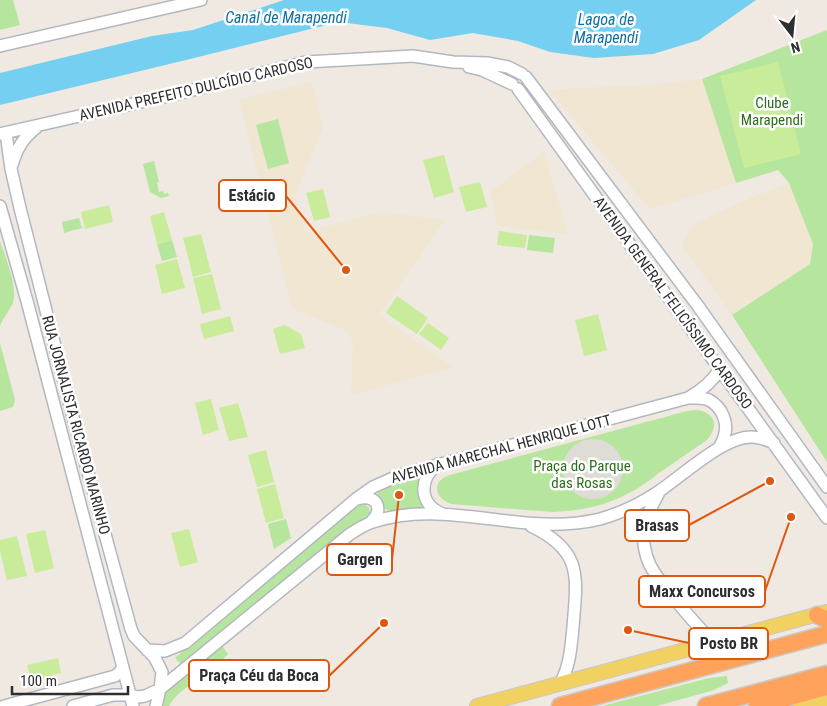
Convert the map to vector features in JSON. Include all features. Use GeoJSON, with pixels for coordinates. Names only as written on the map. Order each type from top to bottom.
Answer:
{"type":"FeatureCollection","features":[{"type":"Feature","properties":{"kind":"highway"},"geometry":{"type":"LineString","coordinates":[[560,706],[827,634]]}},
{"type":"Feature","properties":{"kind":"highway"},"geometry":{"type":"LineString","coordinates":[[706,706],[827,674]]}},
{"type":"Feature","properties":{"kind":"highway"},"geometry":{"type":"LineString","coordinates":[[756,706],[827,687]]}},
{"type":"Feature","properties":{"kind":"main road"},"geometry":{"type":"LineString","coordinates":[[477,706],[714,642],[824,616]]}},
{"type":"Feature","properties":{"kind":"main road"},"geometry":{"type":"LineString","coordinates":[[800,706],[827,699]]}},
{"type":"Feature","properties":{"kind":"street"},"geometry":{"type":"LineString","coordinates":[[0,46],[201,0]]}},
{"type":"Feature","properties":{"kind":"street","name":"AVENIDA PREFEITO DULCÍDIO CARDOSO"},"geometry":{"type":"LineString","coordinates":[[3,133],[181,93],[306,62],[413,56],[453,62]]}},
{"type":"Feature","properties":{"kind":"street"},"geometry":{"type":"LineString","coordinates":[[453,62],[508,67],[524,75],[527,79],[527,84],[523,88],[515,86]]}},
{"type":"Feature","properties":{"kind":"street","name":"AVENIDA GENERAL FELICÍSSIMO CARDOSO"},"geometry":{"type":"LineString","coordinates":[[453,62],[482,70],[515,86],[827,518]]}},
{"type":"Feature","properties":{"kind":"street","name":"AVENIDA GENERAL FELICÍSSIMO CARDOSO"},"geometry":{"type":"LineString","coordinates":[[524,75],[634,221],[827,487]]}},
{"type":"Feature","properties":{"kind":"street"},"geometry":{"type":"LineString","coordinates":[[11,169],[15,155],[24,138],[40,125]]}},
{"type":"Feature","properties":{"kind":"street","name":"RUA JORNALISTA RICARDO MARINHO"},"geometry":{"type":"LineString","coordinates":[[3,133],[42,298],[131,629],[134,636],[155,658],[162,672],[156,706]]}},
{"type":"Feature","properties":{"kind":"street"},"geometry":{"type":"LineString","coordinates":[[580,174],[578,167],[586,162],[591,163]]}},
{"type":"Feature","properties":{"kind":"street"},"geometry":{"type":"LineString","coordinates":[[1,209],[20,208]]}},
{"type":"Feature","properties":{"kind":"street","name":"RUA JORNALISTA RICARDO MARINHO"},"geometry":{"type":"LineString","coordinates":[[1,209],[27,301],[131,700]]}},
{"type":"Feature","properties":{"kind":"street"},"geometry":{"type":"LineString","coordinates":[[621,232],[631,231],[634,227],[634,221]]}},
{"type":"Feature","properties":{"kind":"street"},"geometry":{"type":"LineString","coordinates":[[27,301],[42,298]]}},
{"type":"Feature","properties":{"kind":"street"},"geometry":{"type":"LineString","coordinates":[[688,324],[691,317],[699,314],[703,315]]}},
{"type":"Feature","properties":{"kind":"street","name":"AVENIDA MARECHAL HENRIQUE LOTT"},"geometry":{"type":"LineString","coordinates":[[147,650],[165,651],[185,643],[356,499],[384,481],[439,464],[688,398],[703,390],[720,369]]}},
{"type":"Feature","properties":{"kind":"street"},"geometry":{"type":"LineString","coordinates":[[688,398],[708,400],[717,406],[723,414],[726,425],[725,436],[719,448]]}},
{"type":"Feature","properties":{"kind":"street"},"geometry":{"type":"LineString","coordinates":[[59,425],[74,421]]}},
{"type":"Feature","properties":{"kind":"street"},"geometry":{"type":"LineString","coordinates":[[371,522],[392,516],[415,514],[443,514],[560,525],[592,521],[632,508],[733,440],[754,436],[774,443]]}},
{"type":"Feature","properties":{"kind":"street"},"geometry":{"type":"LineString","coordinates":[[788,464],[800,463],[802,453]]}},
{"type":"Feature","properties":{"kind":"street"},"geometry":{"type":"LineString","coordinates":[[439,464],[426,476],[424,492],[430,506],[443,514]]}},
{"type":"Feature","properties":{"kind":"street"},"geometry":{"type":"LineString","coordinates":[[659,491],[647,516],[644,529],[648,558],[655,574],[668,591],[696,625],[714,642]]}},
{"type":"Feature","properties":{"kind":"street"},"geometry":{"type":"LineString","coordinates":[[73,706],[114,695],[131,700],[160,689],[350,534],[376,518],[378,508],[372,499],[362,497],[356,499]]}},
{"type":"Feature","properties":{"kind":"street"},"geometry":{"type":"LineString","coordinates":[[525,523],[543,532],[560,545],[570,558],[575,573],[577,586],[570,655],[567,670],[560,684]]}},
{"type":"Feature","properties":{"kind":"street"},"geometry":{"type":"LineString","coordinates":[[94,558],[101,552],[110,555]]}},
{"type":"Feature","properties":{"kind":"street"},"geometry":{"type":"LineString","coordinates":[[208,623],[208,630],[211,636],[221,640]]}},
{"type":"Feature","properties":{"kind":"street"},"geometry":{"type":"LineString","coordinates":[[4,706],[115,676],[122,668]]}},
{"type":"Feature","properties":{"kind":"street"},"geometry":{"type":"LineString","coordinates":[[92,682],[101,689],[101,694],[97,700]]}},
{"type":"Feature","properties":{"kind":"shaded area"},"geometry":{"type":"Polygon","coordinates":[[[702,79],[736,183],[650,209],[549,90],[654,84],[702,79]]]}},
{"type":"Feature","properties":{"kind":"shaded area"},"geometry":{"type":"Polygon","coordinates":[[[312,82],[323,128],[295,195],[305,232],[381,212],[445,220],[379,315],[452,366],[451,368],[351,395],[353,344],[349,332],[292,308],[239,100],[312,82]]]}},
{"type":"Feature","properties":{"kind":"shaded area"},"geometry":{"type":"Polygon","coordinates":[[[544,152],[568,234],[498,226],[490,192],[544,152]]]}},
{"type":"Feature","properties":{"kind":"shaded area"},"geometry":{"type":"Polygon","coordinates":[[[789,183],[813,244],[810,264],[732,315],[682,245],[689,230],[696,223],[745,200],[789,183]]]}},
{"type":"Feature","properties":{"kind":"shaded area"},"geometry":{"type":"Polygon","coordinates":[[[587,439],[599,439],[610,444],[618,452],[623,463],[621,481],[610,494],[599,499],[587,499],[576,494],[568,486],[563,475],[563,463],[568,452],[576,444],[587,439]]]}},
{"type":"Feature","properties":{"kind":"green space"},"geometry":{"type":"Polygon","coordinates":[[[0,0],[13,0],[20,25],[0,30],[0,0]]]}},
{"type":"Feature","properties":{"kind":"green space","name":"Clube Marapendi"},"geometry":{"type":"Polygon","coordinates":[[[827,30],[827,462],[732,315],[810,264],[813,244],[789,183],[778,170],[736,183],[702,79],[827,30]]]}},
{"type":"Feature","properties":{"kind":"green space"},"geometry":{"type":"Polygon","coordinates":[[[778,62],[801,154],[744,168],[720,76],[778,62]]]}},
{"type":"Feature","properties":{"kind":"green space"},"geometry":{"type":"Polygon","coordinates":[[[278,119],[289,163],[268,169],[256,125],[278,119]]]}},
{"type":"Feature","properties":{"kind":"green space"},"geometry":{"type":"Polygon","coordinates":[[[444,155],[454,192],[434,198],[423,160],[444,155]]]}},
{"type":"Feature","properties":{"kind":"green space"},"geometry":{"type":"Polygon","coordinates":[[[154,161],[159,182],[157,182],[159,192],[168,193],[169,196],[161,198],[150,192],[143,164],[154,161]]]}},
{"type":"Feature","properties":{"kind":"green space"},"geometry":{"type":"Polygon","coordinates":[[[480,182],[487,207],[466,212],[459,187],[480,182]]]}},
{"type":"Feature","properties":{"kind":"green space"},"geometry":{"type":"Polygon","coordinates":[[[323,189],[330,217],[314,221],[306,193],[323,189]]]}},
{"type":"Feature","properties":{"kind":"green space"},"geometry":{"type":"Polygon","coordinates":[[[109,205],[113,222],[85,229],[81,212],[109,205]]]}},
{"type":"Feature","properties":{"kind":"green space"},"geometry":{"type":"Polygon","coordinates":[[[164,212],[172,240],[157,244],[150,216],[164,212]]]}},
{"type":"Feature","properties":{"kind":"green space"},"geometry":{"type":"Polygon","coordinates":[[[79,218],[82,228],[64,233],[62,222],[79,218]]]}},
{"type":"Feature","properties":{"kind":"green space"},"geometry":{"type":"Polygon","coordinates":[[[499,231],[527,235],[525,248],[497,245],[499,231]]]}},
{"type":"Feature","properties":{"kind":"green space"},"geometry":{"type":"Polygon","coordinates":[[[201,234],[211,272],[193,277],[183,238],[201,234]]]}},
{"type":"Feature","properties":{"kind":"green space"},"geometry":{"type":"Polygon","coordinates":[[[529,235],[555,238],[553,253],[527,250],[529,235]]]}},
{"type":"Feature","properties":{"kind":"green space"},"geometry":{"type":"Polygon","coordinates":[[[172,240],[177,257],[162,261],[157,244],[172,240]]]}},
{"type":"Feature","properties":{"kind":"green space"},"geometry":{"type":"Polygon","coordinates":[[[0,241],[10,272],[14,296],[12,305],[0,326],[0,241]]]}},
{"type":"Feature","properties":{"kind":"green space"},"geometry":{"type":"Polygon","coordinates":[[[177,259],[185,288],[162,294],[155,265],[177,259]]]}},
{"type":"Feature","properties":{"kind":"green space"},"geometry":{"type":"Polygon","coordinates":[[[212,274],[221,309],[202,314],[193,278],[212,274]]]}},
{"type":"Feature","properties":{"kind":"green space"},"geometry":{"type":"Polygon","coordinates":[[[397,296],[428,318],[417,334],[386,313],[397,296]]]}},
{"type":"Feature","properties":{"kind":"green space"},"geometry":{"type":"Polygon","coordinates":[[[598,314],[607,350],[584,356],[575,320],[598,314]]]}},
{"type":"Feature","properties":{"kind":"green space"},"geometry":{"type":"Polygon","coordinates":[[[230,316],[234,331],[204,339],[200,324],[230,316]]]}},
{"type":"Feature","properties":{"kind":"green space"},"geometry":{"type":"Polygon","coordinates":[[[428,323],[449,338],[441,350],[419,334],[428,323]]]}},
{"type":"Feature","properties":{"kind":"green space"},"geometry":{"type":"Polygon","coordinates":[[[285,325],[301,334],[305,348],[280,354],[273,329],[285,325]]]}},
{"type":"Feature","properties":{"kind":"green space"},"geometry":{"type":"Polygon","coordinates":[[[0,343],[15,400],[13,407],[0,411],[0,343]]]}},
{"type":"Feature","properties":{"kind":"green space"},"geometry":{"type":"Polygon","coordinates":[[[211,399],[219,430],[203,435],[195,403],[211,399]]]}},
{"type":"Feature","properties":{"kind":"green space"},"geometry":{"type":"Polygon","coordinates":[[[238,403],[248,437],[229,441],[219,408],[238,403]]]}},
{"type":"Feature","properties":{"kind":"green space","name":"Praça do Parque das Rosas"},"geometry":{"type":"Polygon","coordinates":[[[697,410],[708,414],[714,421],[713,430],[707,440],[642,486],[615,500],[597,506],[552,512],[451,504],[438,494],[437,485],[450,475],[687,411],[697,410]]]}},
{"type":"Feature","properties":{"kind":"green space"},"geometry":{"type":"Polygon","coordinates":[[[266,450],[274,482],[257,487],[248,455],[266,450]]]}},
{"type":"Feature","properties":{"kind":"green space"},"geometry":{"type":"Polygon","coordinates":[[[425,471],[419,494],[425,509],[396,514],[383,508],[376,489],[425,471]]]}},
{"type":"Feature","properties":{"kind":"green space"},"geometry":{"type":"Polygon","coordinates":[[[275,484],[284,518],[266,523],[257,489],[275,484]]]}},
{"type":"Feature","properties":{"kind":"green space"},"geometry":{"type":"Polygon","coordinates":[[[364,503],[369,508],[370,514],[182,665],[175,658],[344,514],[364,503]]]}},
{"type":"Feature","properties":{"kind":"green space"},"geometry":{"type":"Polygon","coordinates":[[[286,519],[291,538],[274,549],[268,524],[286,519]]]}},
{"type":"Feature","properties":{"kind":"green space"},"geometry":{"type":"Polygon","coordinates":[[[189,529],[198,562],[180,567],[171,533],[189,529]]]}},
{"type":"Feature","properties":{"kind":"green space"},"geometry":{"type":"Polygon","coordinates":[[[45,530],[54,568],[35,573],[26,534],[45,530]]]}},
{"type":"Feature","properties":{"kind":"green space"},"geometry":{"type":"Polygon","coordinates":[[[17,536],[27,576],[7,580],[0,551],[0,540],[17,536]]]}},
{"type":"Feature","properties":{"kind":"green space"},"geometry":{"type":"Polygon","coordinates":[[[220,643],[228,654],[216,667],[178,694],[169,706],[160,706],[164,693],[220,643]]]}},
{"type":"Feature","properties":{"kind":"green space"},"geometry":{"type":"Polygon","coordinates":[[[58,658],[61,673],[31,681],[27,665],[58,658]]]}},
{"type":"Feature","properties":{"kind":"green space"},"geometry":{"type":"Polygon","coordinates":[[[727,676],[728,683],[714,690],[657,706],[602,706],[709,678],[727,676]]]}},
{"type":"Feature","properties":{"kind":"water","name":"Lagoa de Marapendi"},"geometry":{"type":"Polygon","coordinates":[[[284,0],[756,0],[699,40],[653,54],[594,58],[550,52],[518,41],[473,33],[430,40],[387,28],[339,22],[0,105],[0,73],[152,36],[193,30],[284,0]]]}},
{"type":"Feature","properties":{"kind":"place","name":"Estácio"},"geometry":{"type":"Point","coordinates":[346,270]}},
{"type":"Feature","properties":{"kind":"place","name":"Brasas"},"geometry":{"type":"Point","coordinates":[770,481]}},
{"type":"Feature","properties":{"kind":"place","name":"Gargen"},"geometry":{"type":"Point","coordinates":[399,495]}},
{"type":"Feature","properties":{"kind":"place","name":"Maxx Concursos"},"geometry":{"type":"Point","coordinates":[791,517]}},
{"type":"Feature","properties":{"kind":"place","name":"Praça Céu da Boca"},"geometry":{"type":"Point","coordinates":[384,623]}},
{"type":"Feature","properties":{"kind":"place","name":"Posto BR"},"geometry":{"type":"Point","coordinates":[628,630]}},
{"type":"Feature","properties":{"kind":"water label","name":"Canal de Marapendi"},"geometry":{"type":"Point","coordinates":[286,17]}}]}
